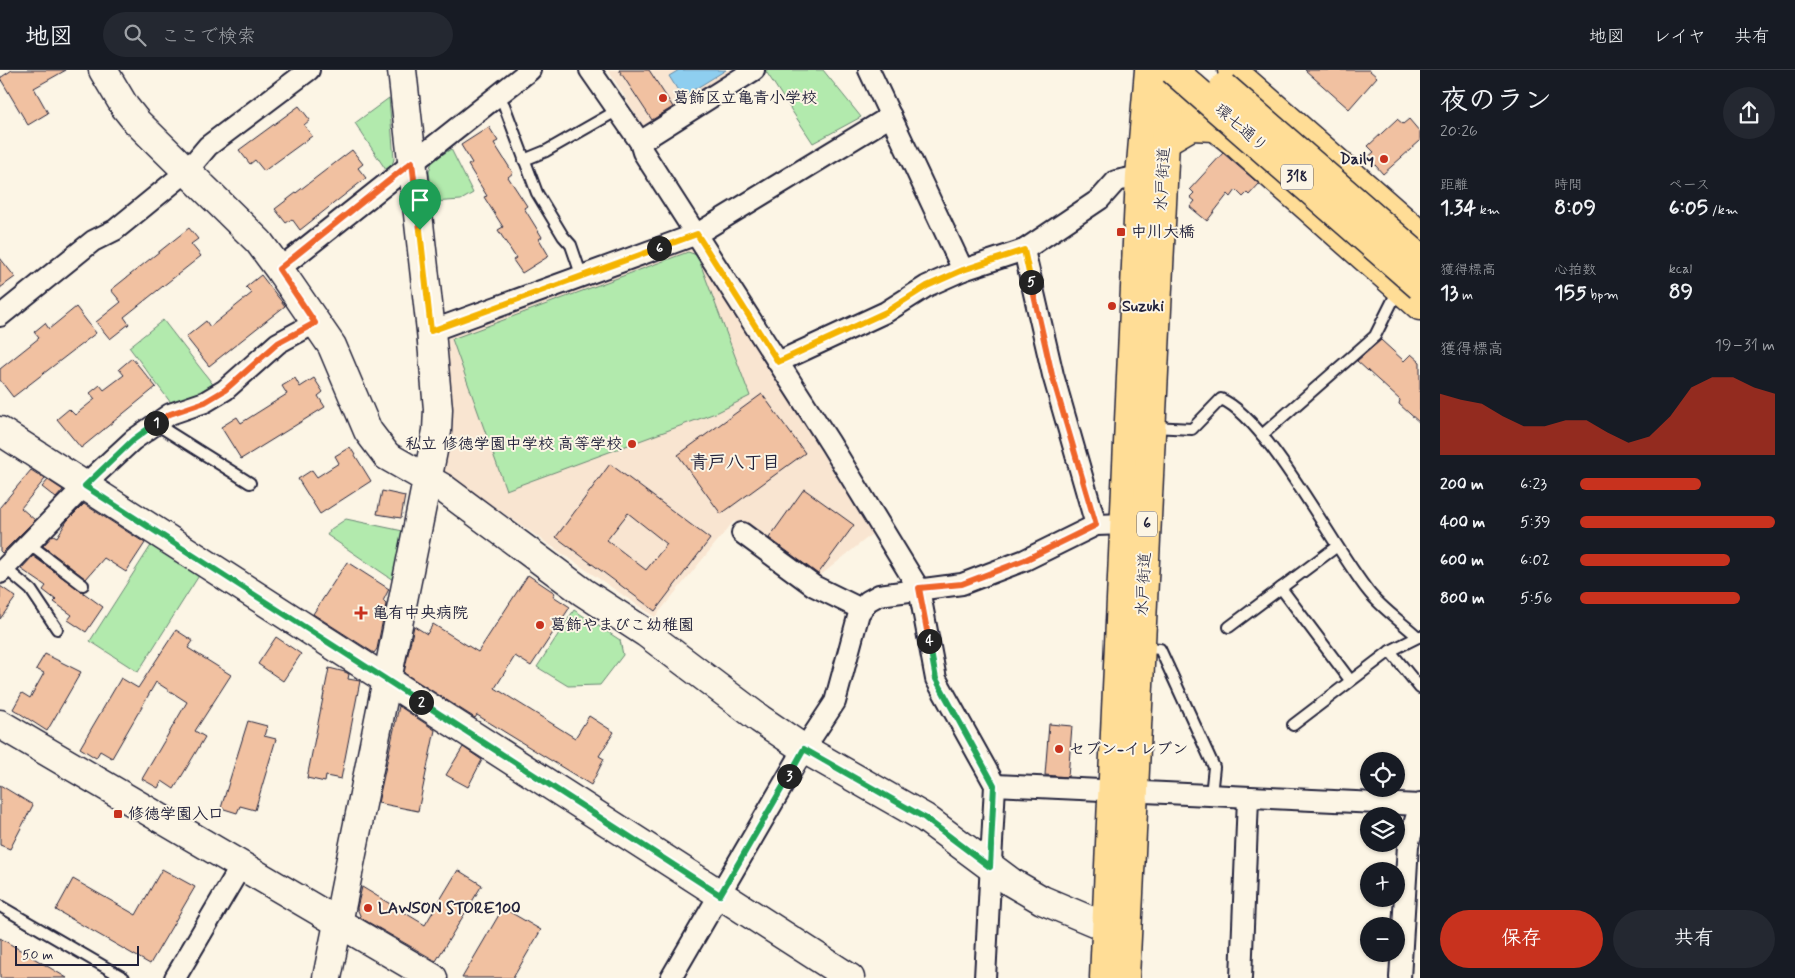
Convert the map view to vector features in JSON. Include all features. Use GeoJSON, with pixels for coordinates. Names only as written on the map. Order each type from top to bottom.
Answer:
{"type":"FeatureCollection","features":[{"type":"Feature","properties":{"kind":"main road","name":"環七通り"},"geometry":{"type":"LineString","coordinates":[[1204,70],[1420,258]]}},
{"type":"Feature","properties":{"kind":"main road"},"geometry":{"type":"LineString","coordinates":[[1238,72],[1420,235]]}},
{"type":"Feature","properties":{"kind":"main road","name":"環七通り"},"geometry":{"type":"LineString","coordinates":[[1160,74],[1410,287]]}},
{"type":"Feature","properties":{"kind":"main road"},"geometry":{"type":"LineString","coordinates":[[1160,74],[1215,127],[1410,287],[1420,306]]}},
{"type":"Feature","properties":{"kind":"main road","name":"水戸街道"},"geometry":{"type":"LineString","coordinates":[[1104,978],[1106,928],[1141,647],[1165,141],[1160,74]]}},
{"type":"Feature","properties":{"kind":"main road","name":"水戸街道"},"geometry":{"type":"LineString","coordinates":[[1126,978],[1122,791],[1125,524],[1140,176],[1160,74]]}},
{"type":"Feature","properties":{"kind":"main road"},"geometry":{"type":"LineString","coordinates":[[1239,146],[1236,135],[1239,125],[1253,108],[1273,104]]}},
{"type":"Feature","properties":{"kind":"main road"},"geometry":{"type":"LineString","coordinates":[[1165,141],[1191,126],[1215,127]]}},
{"type":"Feature","properties":{"kind":"street"},"geometry":{"type":"LineString","coordinates":[[103,70],[125,107],[186,172],[259,242],[279,269],[332,346],[357,406],[376,443],[387,456],[429,480],[804,749],[925,818],[990,867],[1042,900],[1106,928]]}},
{"type":"Feature","properties":{"kind":"street"},"geometry":{"type":"LineString","coordinates":[[0,316],[92,241],[115,230],[186,172],[208,146],[309,70]]}},
{"type":"Feature","properties":{"kind":"street"},"geometry":{"type":"LineString","coordinates":[[327,978],[429,480],[437,431],[438,409],[431,331],[402,70]]}},
{"type":"Feature","properties":{"kind":"street"},"geometry":{"type":"LineString","coordinates":[[279,269],[530,70]]}},
{"type":"Feature","properties":{"kind":"street"},"geometry":{"type":"LineString","coordinates":[[590,70],[640,142],[643,152],[697,234],[919,588],[936,679],[994,785],[984,978]]}},
{"type":"Feature","properties":{"kind":"street"},"geometry":{"type":"LineString","coordinates":[[640,142],[754,70]]}},
{"type":"Feature","properties":{"kind":"street"},"geometry":{"type":"LineString","coordinates":[[869,70],[963,270]]}},
{"type":"Feature","properties":{"kind":"street"},"geometry":{"type":"LineString","coordinates":[[431,331],[697,234],[891,116]]}},
{"type":"Feature","properties":{"kind":"street"},"geometry":{"type":"LineString","coordinates":[[778,362],[886,312],[927,286],[963,270],[1024,250],[1100,199],[1116,181],[1140,176]]}},
{"type":"Feature","properties":{"kind":"street"},"geometry":{"type":"LineString","coordinates":[[1024,250],[1052,375],[1096,525]]}},
{"type":"Feature","properties":{"kind":"street"},"geometry":{"type":"LineString","coordinates":[[2,571],[133,440],[170,414],[205,402],[225,390],[278,343],[315,323]]}},
{"type":"Feature","properties":{"kind":"street"},"geometry":{"type":"LineString","coordinates":[[0,431],[850,978]]}},
{"type":"Feature","properties":{"kind":"street"},"geometry":{"type":"LineString","coordinates":[[671,978],[804,749],[835,702],[861,608],[879,595],[919,588],[962,584],[1025,560],[1096,525],[1125,524]]}},
{"type":"Feature","properties":{"kind":"street"},"geometry":{"type":"LineString","coordinates":[[742,533],[814,586],[861,608]]}},
{"type":"Feature","properties":{"kind":"street"},"geometry":{"type":"LineString","coordinates":[[0,724],[433,978]]}},
{"type":"Feature","properties":{"kind":"street"},"geometry":{"type":"LineString","coordinates":[[994,785],[1420,805],[1408,845],[1400,978]]}},
{"type":"Feature","properties":{"kind":"street"},"geometry":{"type":"LineString","coordinates":[[1241,978],[1248,798]]}},
{"type":"Feature","properties":{"kind":"street"},"geometry":{"type":"LineString","coordinates":[[175,978],[241,866]]}},
{"type":"Feature","properties":{"kind":"lane"},"geometry":{"type":"LineString","coordinates":[[497,96],[504,105],[537,193],[562,236],[571,245],[582,277]]}},
{"type":"Feature","properties":{"kind":"lane"},"geometry":{"type":"LineString","coordinates":[[524,160],[546,151],[618,110]]}},
{"type":"Feature","properties":{"kind":"lane"},"geometry":{"type":"LineString","coordinates":[[1262,435],[1375,336],[1410,287]]}},
{"type":"Feature","properties":{"kind":"lane"},"geometry":{"type":"LineString","coordinates":[[1152,427],[1192,429],[1221,399],[1231,404],[1262,435],[1369,593],[1419,636],[1390,651],[1294,725]]}},
{"type":"Feature","properties":{"kind":"lane"},"geometry":{"type":"LineString","coordinates":[[156,424],[250,483]]}},
{"type":"Feature","properties":{"kind":"lane"},"geometry":{"type":"LineString","coordinates":[[29,544],[83,585]]}},
{"type":"Feature","properties":{"kind":"lane"},"geometry":{"type":"LineString","coordinates":[[1229,627],[1336,546]]}},
{"type":"Feature","properties":{"kind":"lane"},"geometry":{"type":"LineString","coordinates":[[2,571],[31,590],[57,629]]}},
{"type":"Feature","properties":{"kind":"lane"},"geometry":{"type":"LineString","coordinates":[[1281,588],[1350,680]]}},
{"type":"Feature","properties":{"kind":"lane"},"geometry":{"type":"LineString","coordinates":[[1141,647],[1160,649],[1214,767],[1211,795]]}},
{"type":"Feature","properties":{"kind":"lane"},"geometry":{"type":"LineString","coordinates":[[1390,651],[1420,688]]}},
{"type":"Feature","properties":{"kind":"lane"},"geometry":{"type":"LineString","coordinates":[[0,906],[124,978]]}},
{"type":"Feature","properties":{"kind":"shaded area","name":"葛飾区立亀青小学校"},"geometry":{"type":"Polygon","coordinates":[[[608,70],[747,70],[645,129],[608,70]]]}},
{"type":"Feature","properties":{"kind":"shaded area","name":"私立 修徳学園中学校 高等学校"},"geometry":{"type":"Polygon","coordinates":[[[687,248],[697,251],[872,534],[816,579],[734,521],[655,617],[442,471],[452,416],[445,343],[448,337],[687,248]]]}},
{"type":"Feature","properties":{"kind":"green space"},"geometry":{"type":"Polygon","coordinates":[[[765,70],[823,70],[861,117],[813,143],[765,70]]]}},
{"type":"Feature","properties":{"kind":"green space"},"geometry":{"type":"Polygon","coordinates":[[[389,98],[394,159],[392,165],[386,170],[355,123],[389,98]]]}},
{"type":"Feature","properties":{"kind":"green space"},"geometry":{"type":"Polygon","coordinates":[[[451,149],[473,193],[461,200],[433,202],[429,172],[432,161],[451,149]]]}},
{"type":"Feature","properties":{"kind":"green space"},"geometry":{"type":"Polygon","coordinates":[[[688,252],[697,255],[750,396],[718,412],[506,490],[452,339],[688,252]]]}},
{"type":"Feature","properties":{"kind":"green space"},"geometry":{"type":"Polygon","coordinates":[[[163,320],[215,387],[202,394],[171,403],[129,347],[163,320]]]}},
{"type":"Feature","properties":{"kind":"green space"},"geometry":{"type":"Polygon","coordinates":[[[346,519],[403,531],[393,580],[327,535],[331,529],[346,519]]]}},
{"type":"Feature","properties":{"kind":"green space"},"geometry":{"type":"Polygon","coordinates":[[[152,544],[200,574],[138,672],[90,641],[152,544]]]}},
{"type":"Feature","properties":{"kind":"green space"},"geometry":{"type":"Polygon","coordinates":[[[574,610],[620,640],[623,655],[600,685],[568,686],[537,667],[574,610]]]}},
{"type":"Feature","properties":{"kind":"water"},"geometry":{"type":"Polygon","coordinates":[[[679,70],[726,70],[682,97],[669,76],[679,70]]]}},
{"type":"Feature","properties":{"kind":"building"},"geometry":{"type":"Polygon","coordinates":[[[12,70],[66,70],[34,88],[48,113],[28,125],[0,78],[12,70]]]}},
{"type":"Feature","properties":{"kind":"building"},"geometry":{"type":"Polygon","coordinates":[[[619,70],[649,70],[673,107],[652,120],[619,70]]]}},
{"type":"Feature","properties":{"kind":"building"},"geometry":{"type":"Polygon","coordinates":[[[1305,70],[1369,70],[1377,77],[1349,109],[1305,70]]]}},
{"type":"Feature","properties":{"kind":"building"},"geometry":{"type":"Polygon","coordinates":[[[299,106],[310,120],[304,125],[312,136],[264,171],[255,160],[250,164],[239,150],[299,106]]]}},
{"type":"Feature","properties":{"kind":"building"},"geometry":{"type":"Polygon","coordinates":[[[1397,119],[1403,124],[1409,119],[1420,132],[1420,141],[1383,174],[1368,157],[1374,152],[1368,146],[1397,119]]]}},
{"type":"Feature","properties":{"kind":"building"},"geometry":{"type":"Polygon","coordinates":[[[489,127],[498,141],[494,143],[513,173],[508,177],[527,206],[524,208],[542,237],[539,239],[549,256],[522,273],[513,260],[516,258],[498,230],[503,227],[484,197],[487,196],[468,165],[472,163],[461,145],[489,127]]]}},
{"type":"Feature","properties":{"kind":"building"},"geometry":{"type":"Polygon","coordinates":[[[352,150],[363,164],[358,168],[366,178],[300,230],[292,219],[286,223],[275,209],[352,150]]]}},
{"type":"Feature","properties":{"kind":"building"},"geometry":{"type":"Polygon","coordinates":[[[1223,153],[1259,184],[1249,195],[1247,193],[1243,197],[1236,190],[1231,197],[1228,194],[1207,221],[1190,207],[1195,201],[1190,197],[1194,193],[1190,189],[1223,153]]]}},
{"type":"Feature","properties":{"kind":"building"},"geometry":{"type":"Polygon","coordinates":[[[189,228],[198,239],[191,244],[201,256],[124,317],[129,324],[110,339],[96,322],[121,302],[111,290],[189,228]]]}},
{"type":"Feature","properties":{"kind":"building"},"geometry":{"type":"Polygon","coordinates":[[[0,258],[15,277],[0,288],[0,258]]]}},
{"type":"Feature","properties":{"kind":"building"},"geometry":{"type":"Polygon","coordinates":[[[261,275],[285,306],[209,366],[186,337],[206,321],[210,327],[252,293],[246,287],[261,275]]]}},
{"type":"Feature","properties":{"kind":"building"},"geometry":{"type":"Polygon","coordinates":[[[76,307],[96,333],[13,397],[0,380],[0,369],[39,338],[34,332],[45,323],[49,329],[76,307]]]}},
{"type":"Feature","properties":{"kind":"building"},"geometry":{"type":"Polygon","coordinates":[[[1381,340],[1404,361],[1411,354],[1420,362],[1420,423],[1399,404],[1400,400],[1357,361],[1381,340]]]}},
{"type":"Feature","properties":{"kind":"building"},"geometry":{"type":"Polygon","coordinates":[[[132,358],[156,387],[81,448],[57,419],[69,409],[75,415],[95,399],[90,393],[100,385],[104,390],[124,375],[119,369],[132,358]]]}},
{"type":"Feature","properties":{"kind":"building"},"geometry":{"type":"Polygon","coordinates":[[[295,378],[300,387],[314,378],[323,392],[318,396],[325,407],[241,459],[221,427],[237,417],[241,423],[287,394],[282,386],[295,378]]]}},
{"type":"Feature","properties":{"kind":"building"},"geometry":{"type":"Polygon","coordinates":[[[762,394],[805,453],[721,514],[678,455],[762,394]]]}},
{"type":"Feature","properties":{"kind":"building"},"geometry":{"type":"Polygon","coordinates":[[[350,447],[371,481],[320,514],[298,479],[312,470],[317,477],[339,463],[335,456],[350,447]]]}},
{"type":"Feature","properties":{"kind":"building"},"geometry":{"type":"Polygon","coordinates":[[[610,464],[710,539],[655,611],[556,537],[610,464]],[[628,513],[607,540],[646,570],[667,544],[628,513]]]}},
{"type":"Feature","properties":{"kind":"building"},"geometry":{"type":"Polygon","coordinates":[[[31,470],[45,479],[21,508],[35,520],[2,553],[0,551],[0,507],[31,470]]]}},
{"type":"Feature","properties":{"kind":"building"},"geometry":{"type":"Polygon","coordinates":[[[48,480],[63,490],[56,498],[42,487],[48,480]]]}},
{"type":"Feature","properties":{"kind":"building"},"geometry":{"type":"Polygon","coordinates":[[[804,489],[854,525],[818,574],[769,538],[804,489]]]}},
{"type":"Feature","properties":{"kind":"building"},"geometry":{"type":"Polygon","coordinates":[[[382,491],[405,496],[401,518],[377,514],[382,491]]]}},
{"type":"Feature","properties":{"kind":"building"},"geometry":{"type":"Polygon","coordinates":[[[84,504],[145,543],[126,572],[104,558],[86,579],[43,546],[53,535],[57,537],[67,521],[84,504]]]}},
{"type":"Feature","properties":{"kind":"building"},"geometry":{"type":"Polygon","coordinates":[[[33,556],[103,607],[86,632],[68,620],[72,615],[54,602],[56,600],[43,590],[46,586],[21,569],[33,556]]]}},
{"type":"Feature","properties":{"kind":"building"},"geometry":{"type":"Polygon","coordinates":[[[347,562],[389,589],[383,601],[386,604],[377,649],[374,653],[313,614],[347,562]]]}},
{"type":"Feature","properties":{"kind":"building"},"geometry":{"type":"Polygon","coordinates":[[[528,575],[555,593],[553,596],[570,607],[531,666],[515,656],[495,688],[575,738],[589,716],[614,732],[599,756],[604,759],[591,785],[477,715],[475,718],[404,673],[414,626],[427,634],[433,624],[478,652],[528,575]]]}},
{"type":"Feature","properties":{"kind":"building"},"geometry":{"type":"Polygon","coordinates":[[[0,586],[16,597],[0,619],[0,586]]]}},
{"type":"Feature","properties":{"kind":"building"},"geometry":{"type":"Polygon","coordinates":[[[176,630],[193,641],[188,648],[231,675],[195,731],[205,737],[174,789],[162,781],[158,788],[142,779],[187,702],[156,682],[112,758],[100,751],[96,758],[80,748],[121,678],[138,688],[176,630]]]}},
{"type":"Feature","properties":{"kind":"building"},"geometry":{"type":"Polygon","coordinates":[[[276,637],[301,654],[283,681],[258,664],[276,637]]]}},
{"type":"Feature","properties":{"kind":"building"},"geometry":{"type":"Polygon","coordinates":[[[45,654],[81,672],[47,731],[13,709],[22,693],[30,698],[44,673],[36,669],[45,654]]]}},
{"type":"Feature","properties":{"kind":"building"},"geometry":{"type":"Polygon","coordinates":[[[329,668],[349,674],[348,679],[360,681],[341,779],[326,776],[325,782],[307,778],[329,668]]]}},
{"type":"Feature","properties":{"kind":"building"},"geometry":{"type":"Polygon","coordinates":[[[399,706],[435,730],[418,811],[378,803],[399,706]]]}},
{"type":"Feature","properties":{"kind":"building"},"geometry":{"type":"Polygon","coordinates":[[[248,721],[267,726],[264,736],[276,739],[255,810],[240,806],[237,813],[221,808],[248,721]]]}},
{"type":"Feature","properties":{"kind":"building"},"geometry":{"type":"Polygon","coordinates":[[[1049,724],[1072,726],[1068,777],[1045,775],[1049,724]]]}},
{"type":"Feature","properties":{"kind":"building"},"geometry":{"type":"Polygon","coordinates":[[[463,747],[482,760],[468,787],[446,775],[463,747]]]}},
{"type":"Feature","properties":{"kind":"building"},"geometry":{"type":"Polygon","coordinates":[[[0,785],[33,805],[10,849],[0,845],[0,785]]]}},
{"type":"Feature","properties":{"kind":"building"},"geometry":{"type":"Polygon","coordinates":[[[162,869],[195,887],[150,964],[56,910],[73,879],[136,915],[162,869]]]}},
{"type":"Feature","properties":{"kind":"building"},"geometry":{"type":"Polygon","coordinates":[[[458,870],[482,885],[436,961],[361,918],[357,908],[362,887],[425,925],[458,870]]]}},
{"type":"Feature","properties":{"kind":"building"},"geometry":{"type":"Polygon","coordinates":[[[503,908],[541,930],[513,978],[462,978],[503,908]]]}},
{"type":"Feature","properties":{"kind":"building"},"geometry":{"type":"Polygon","coordinates":[[[0,938],[67,978],[0,978],[0,938]]]}},
{"type":"Feature","properties":{"kind":"place","name":"葛飾区立亀青小学校"},"geometry":{"type":"Point","coordinates":[663,98]}},
{"type":"Feature","properties":{"kind":"place","name":"Daily"},"geometry":{"type":"Point","coordinates":[1384,159]}},
{"type":"Feature","properties":{"kind":"place","name":"中川大橋"},"geometry":{"type":"Point","coordinates":[1121,232]}},
{"type":"Feature","properties":{"kind":"place","name":"Suzuki"},"geometry":{"type":"Point","coordinates":[1112,306]}},
{"type":"Feature","properties":{"kind":"place","name":"私立 修徳学園中学校 高等学校"},"geometry":{"type":"Point","coordinates":[632,444]}},
{"type":"Feature","properties":{"kind":"place","name":"亀有中央病院"},"geometry":{"type":"Point","coordinates":[361,613]}},
{"type":"Feature","properties":{"kind":"place","name":"葛飾やまびこ幼稚園"},"geometry":{"type":"Point","coordinates":[540,625]}},
{"type":"Feature","properties":{"kind":"place","name":"セブン-イレブン"},"geometry":{"type":"Point","coordinates":[1059,749]}},
{"type":"Feature","properties":{"kind":"place","name":"修徳学園入口"},"geometry":{"type":"Point","coordinates":[118,814]}},
{"type":"Feature","properties":{"kind":"place","name":"LAWSON STORE100"},"geometry":{"type":"Point","coordinates":[368,908]}},
{"type":"Feature","properties":{"kind":"district","name":"青戸八丁目"},"geometry":{"type":"Point","coordinates":[735,463]}},
{"type":"Feature","properties":{"kind":"route"},"geometry":{"type":"LineString","coordinates":[[412,162],[420,230],[431,331],[697,234],[778,362],[886,312],[927,286],[963,270],[1024,250],[1052,375],[1096,525],[1025,560],[962,584],[919,588],[936,679],[990,774],[994,785],[990,867],[925,818],[804,749],[720,895],[85,486],[133,440],[170,414],[205,402],[225,390],[278,343],[315,323],[279,269],[412,162]]}}]}
